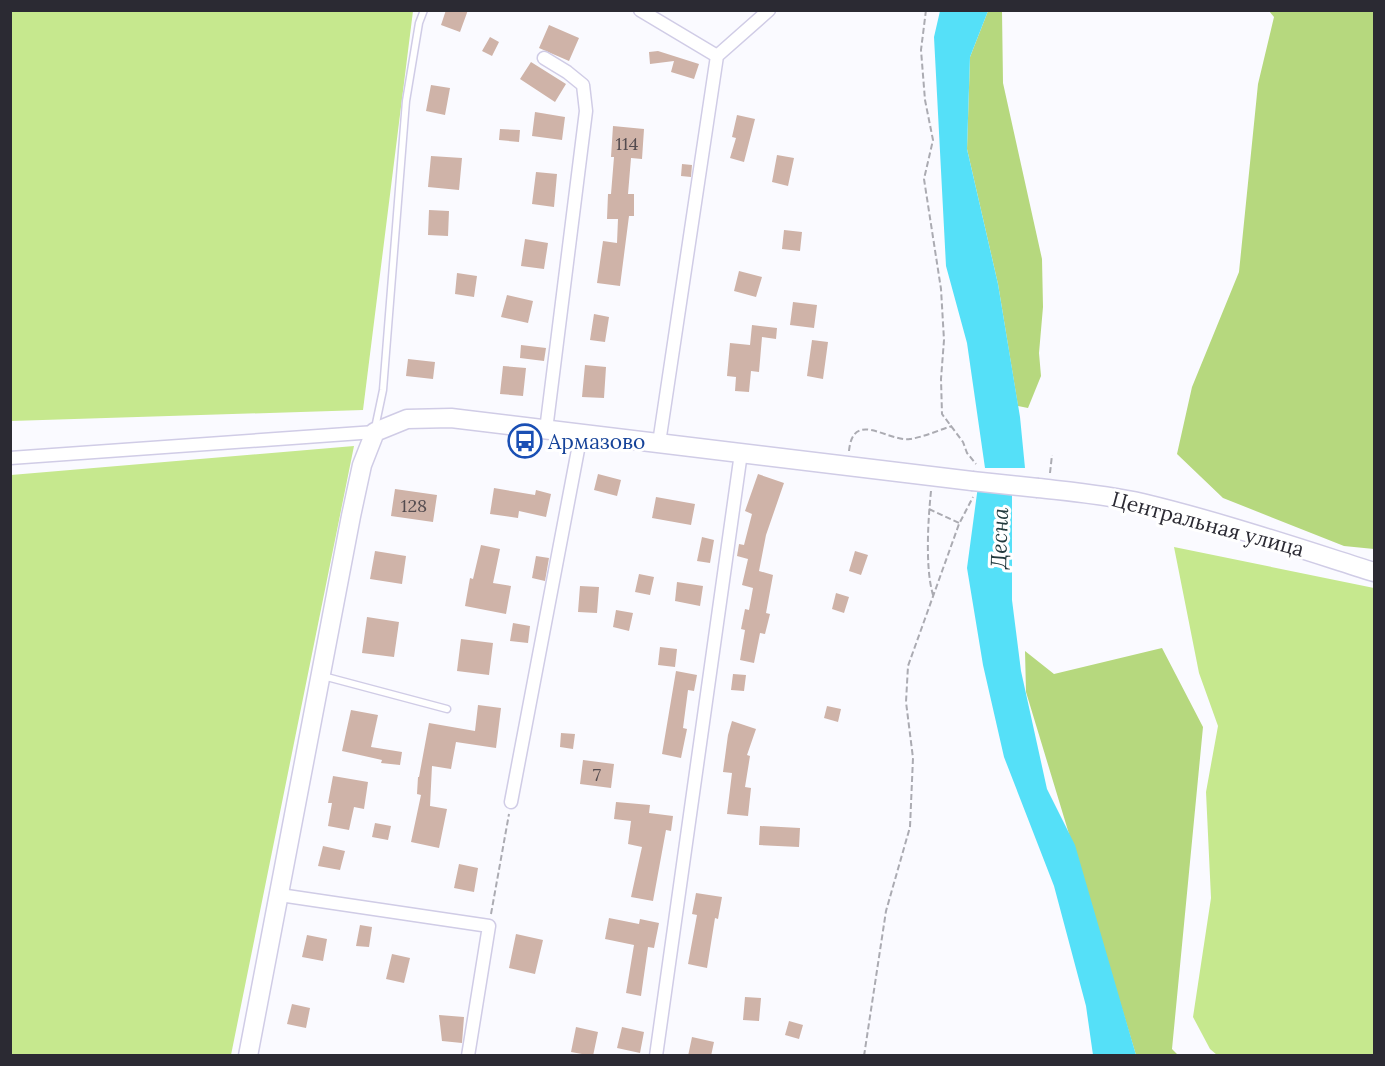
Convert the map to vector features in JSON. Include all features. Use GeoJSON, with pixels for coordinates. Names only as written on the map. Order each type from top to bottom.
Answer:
{"type":"FeatureCollection","features":[{"type":"Feature","properties":{"kind":"street"},"geometry":{"type":"LineString","coordinates":[[640,10],[717,56]]}},
{"type":"Feature","properties":{"kind":"street"},"geometry":{"type":"LineString","coordinates":[[659,443],[717,56],[769,10]]}},
{"type":"Feature","properties":{"kind":"street"},"geometry":{"type":"LineString","coordinates":[[544,58],[583,85],[586,111],[546,430]]}},
{"type":"Feature","properties":{"kind":"street","name":"Центральная улица"},"geometry":{"type":"LineString","coordinates":[[375,432],[407,419],[451,418],[1097,495],[1141,503],[1234,528],[1374,572]]}},
{"type":"Feature","properties":{"kind":"street"},"geometry":{"type":"LineString","coordinates":[[10,458],[375,432],[362,465],[248,1056]]}},
{"type":"Feature","properties":{"kind":"street"},"geometry":{"type":"LineString","coordinates":[[511,802],[581,434]]}},
{"type":"Feature","properties":{"kind":"street"},"geometry":{"type":"LineString","coordinates":[[656,1056],[741,453]]}},
{"type":"Feature","properties":{"kind":"street"},"geometry":{"type":"LineString","coordinates":[[280,895],[489,926],[468,1056]]}},
{"type":"Feature","properties":{"kind":"lane"},"geometry":{"type":"LineString","coordinates":[[375,432],[383,390],[406,101],[419,23],[424,10]]}},
{"type":"Feature","properties":{"kind":"lane"},"geometry":{"type":"LineString","coordinates":[[320,675],[447,709]]}},
{"type":"Feature","properties":{"kind":"path"},"geometry":{"type":"LineString","coordinates":[[864,1056],[886,911],[910,827],[913,759],[906,702],[908,666],[974,480],[952,426],[942,414],[941,379],[944,340],[941,289],[924,179],[933,140],[925,100],[921,50],[926,10]]}},
{"type":"Feature","properties":{"kind":"path"},"geometry":{"type":"LineString","coordinates":[[848,466],[850,442],[857,432],[867,428],[909,440],[952,426]]}},
{"type":"Feature","properties":{"kind":"path"},"geometry":{"type":"LineString","coordinates":[[933,596],[929,582],[929,509],[959,524]]}},
{"type":"Feature","properties":{"kind":"path"},"geometry":{"type":"LineString","coordinates":[[489,926],[511,802]]}},
{"type":"Feature","properties":{"kind":"green space"},"geometry":{"type":"Polygon","coordinates":[[[10,11],[413,11],[363,410],[11,421],[10,11]]]}},
{"type":"Feature","properties":{"kind":"green space"},"geometry":{"type":"Polygon","coordinates":[[[988,11],[1002,11],[1003,83],[1042,259],[1043,307],[1039,353],[1041,376],[1028,408],[1018,406],[998,284],[967,149],[970,57],[988,11]]]}},
{"type":"Feature","properties":{"kind":"green space"},"geometry":{"type":"Polygon","coordinates":[[[1269,11],[1374,11],[1374,549],[1344,546],[1223,498],[1177,454],[1192,387],[1239,272],[1258,84],[1274,17],[1269,11]]]}},
{"type":"Feature","properties":{"kind":"green space"},"geometry":{"type":"Polygon","coordinates":[[[354,446],[231,1055],[11,1055],[11,475],[354,446]]]}},
{"type":"Feature","properties":{"kind":"green space"},"geometry":{"type":"Polygon","coordinates":[[[1174,547],[1374,588],[1374,1055],[1217,1055],[1210,1049],[1193,1017],[1211,898],[1206,792],[1218,726],[1199,673],[1174,547]]]}},
{"type":"Feature","properties":{"kind":"green space"},"geometry":{"type":"Polygon","coordinates":[[[1162,648],[1203,727],[1172,1049],[1178,1055],[1136,1055],[1026,692],[1025,651],[1054,674],[1162,648]]]}},
{"type":"Feature","properties":{"kind":"water"},"geometry":{"type":"Polygon","coordinates":[[[940,11],[988,11],[970,57],[967,149],[998,284],[1020,417],[1025,468],[985,468],[967,343],[946,266],[934,37],[940,11]]]}},
{"type":"Feature","properties":{"kind":"water","name":"Десна"},"geometry":{"type":"Polygon","coordinates":[[[978,486],[1012,490],[1012,600],[1021,671],[1047,789],[1075,845],[1136,1055],[1093,1055],[1086,1006],[1054,886],[1004,757],[983,665],[967,568],[978,486]]]}},
{"type":"Feature","properties":{"kind":"building"},"geometry":{"type":"Polygon","coordinates":[[[446,10],[468,10],[460,32],[441,25],[446,10]]]}},
{"type":"Feature","properties":{"kind":"building"},"geometry":{"type":"Polygon","coordinates":[[[549,25],[579,38],[569,61],[539,48],[549,25]]]}},
{"type":"Feature","properties":{"kind":"building"},"geometry":{"type":"Polygon","coordinates":[[[490,37],[499,42],[492,56],[482,51],[490,37]]]}},
{"type":"Feature","properties":{"kind":"building"},"geometry":{"type":"Polygon","coordinates":[[[658,51],[699,64],[694,79],[671,72],[674,61],[650,64],[649,52],[658,51]]]}},
{"type":"Feature","properties":{"kind":"building"},"geometry":{"type":"Polygon","coordinates":[[[531,62],[566,84],[555,102],[520,79],[531,62]]]}},
{"type":"Feature","properties":{"kind":"building"},"geometry":{"type":"Polygon","coordinates":[[[431,85],[450,88],[445,115],[426,111],[431,85]]]}},
{"type":"Feature","properties":{"kind":"building"},"geometry":{"type":"Polygon","coordinates":[[[535,112],[565,117],[562,140],[532,136],[535,112]]]}},
{"type":"Feature","properties":{"kind":"building"},"geometry":{"type":"Polygon","coordinates":[[[737,115],[755,119],[744,162],[730,158],[736,138],[732,137],[737,115]]]}},
{"type":"Feature","properties":{"kind":"building"},"geometry":{"type":"Polygon","coordinates":[[[613,126],[644,129],[642,159],[631,158],[628,194],[634,194],[634,216],[629,216],[620,286],[597,283],[603,241],[617,243],[618,219],[607,219],[608,194],[611,194],[614,157],[611,157],[613,126]]]}},
{"type":"Feature","properties":{"kind":"building"},"geometry":{"type":"Polygon","coordinates":[[[500,129],[520,130],[519,142],[499,140],[500,129]]]}},
{"type":"Feature","properties":{"kind":"building"},"geometry":{"type":"Polygon","coordinates":[[[777,155],[794,158],[788,186],[772,182],[777,155]]]}},
{"type":"Feature","properties":{"kind":"building"},"geometry":{"type":"Polygon","coordinates":[[[431,156],[462,158],[459,190],[428,187],[431,156]]]}},
{"type":"Feature","properties":{"kind":"building"},"geometry":{"type":"Polygon","coordinates":[[[682,164],[692,165],[691,177],[681,176],[682,164]]]}},
{"type":"Feature","properties":{"kind":"building"},"geometry":{"type":"Polygon","coordinates":[[[536,172],[557,174],[554,207],[532,204],[536,172]]]}},
{"type":"Feature","properties":{"kind":"building"},"geometry":{"type":"Polygon","coordinates":[[[429,210],[449,211],[448,236],[428,235],[429,210]]]}},
{"type":"Feature","properties":{"kind":"building"},"geometry":{"type":"Polygon","coordinates":[[[784,230],[802,232],[800,251],[782,249],[784,230]]]}},
{"type":"Feature","properties":{"kind":"building"},"geometry":{"type":"Polygon","coordinates":[[[525,239],[548,243],[544,269],[521,266],[525,239]]]}},
{"type":"Feature","properties":{"kind":"building"},"geometry":{"type":"Polygon","coordinates":[[[739,271],[762,277],[756,297],[734,291],[739,271]]]}},
{"type":"Feature","properties":{"kind":"building"},"geometry":{"type":"Polygon","coordinates":[[[457,273],[477,276],[474,297],[455,294],[457,273]]]}},
{"type":"Feature","properties":{"kind":"building"},"geometry":{"type":"Polygon","coordinates":[[[507,295],[533,301],[528,323],[501,317],[507,295]]]}},
{"type":"Feature","properties":{"kind":"building"},"geometry":{"type":"Polygon","coordinates":[[[793,302],[817,305],[814,328],[790,325],[793,302]]]}},
{"type":"Feature","properties":{"kind":"building"},"geometry":{"type":"Polygon","coordinates":[[[594,314],[609,317],[605,342],[590,340],[594,314]]]}},
{"type":"Feature","properties":{"kind":"building"},"geometry":{"type":"Polygon","coordinates":[[[752,325],[777,328],[776,339],[762,337],[759,372],[751,371],[749,392],[735,391],[736,377],[727,376],[730,343],[750,345],[752,325]]]}},
{"type":"Feature","properties":{"kind":"building"},"geometry":{"type":"Polygon","coordinates":[[[812,340],[828,342],[823,379],[807,376],[812,340]]]}},
{"type":"Feature","properties":{"kind":"building"},"geometry":{"type":"Polygon","coordinates":[[[521,345],[546,348],[544,361],[520,358],[521,345]]]}},
{"type":"Feature","properties":{"kind":"building"},"geometry":{"type":"Polygon","coordinates":[[[408,359],[435,362],[433,379],[406,376],[408,359]]]}},
{"type":"Feature","properties":{"kind":"building"},"geometry":{"type":"Polygon","coordinates":[[[585,365],[606,367],[604,398],[582,397],[585,365]]]}},
{"type":"Feature","properties":{"kind":"building"},"geometry":{"type":"Polygon","coordinates":[[[503,366],[526,368],[523,396],[500,394],[503,366]]]}},
{"type":"Feature","properties":{"kind":"building"},"geometry":{"type":"Polygon","coordinates":[[[598,474],[621,480],[617,496],[594,490],[598,474]]]}},
{"type":"Feature","properties":{"kind":"building"},"geometry":{"type":"Polygon","coordinates":[[[758,474],[784,483],[766,535],[759,571],[773,575],[766,613],[770,614],[765,634],[760,633],[754,663],[740,660],[745,630],[741,629],[745,609],[749,610],[753,588],[742,585],[748,559],[737,556],[739,544],[744,545],[752,514],[745,511],[758,474]]]}},
{"type":"Feature","properties":{"kind":"building"},"geometry":{"type":"Polygon","coordinates":[[[494,488],[535,495],[536,490],[551,494],[546,517],[519,511],[518,518],[490,514],[494,488]]]}},
{"type":"Feature","properties":{"kind":"building"},"geometry":{"type":"Polygon","coordinates":[[[395,489],[437,495],[433,522],[391,516],[395,489]]]}},
{"type":"Feature","properties":{"kind":"building"},"geometry":{"type":"Polygon","coordinates":[[[656,497],[695,504],[691,525],[652,518],[656,497]]]}},
{"type":"Feature","properties":{"kind":"building"},"geometry":{"type":"Polygon","coordinates":[[[702,537],[714,540],[710,563],[697,561],[702,537]]]}},
{"type":"Feature","properties":{"kind":"building"},"geometry":{"type":"Polygon","coordinates":[[[481,545],[500,549],[493,583],[511,586],[506,614],[465,606],[470,578],[473,579],[481,545]]]}},
{"type":"Feature","properties":{"kind":"building"},"geometry":{"type":"Polygon","coordinates":[[[375,551],[406,556],[402,584],[370,579],[375,551]]]}},
{"type":"Feature","properties":{"kind":"building"},"geometry":{"type":"Polygon","coordinates":[[[855,551],[868,555],[861,575],[849,571],[855,551]]]}},
{"type":"Feature","properties":{"kind":"building"},"geometry":{"type":"Polygon","coordinates":[[[536,556],[549,558],[545,581],[532,578],[536,556]]]}},
{"type":"Feature","properties":{"kind":"building"},"geometry":{"type":"Polygon","coordinates":[[[639,574],[654,577],[650,595],[635,592],[639,574]]]}},
{"type":"Feature","properties":{"kind":"building"},"geometry":{"type":"Polygon","coordinates":[[[677,582],[703,586],[700,606],[675,601],[677,582]]]}},
{"type":"Feature","properties":{"kind":"building"},"geometry":{"type":"Polygon","coordinates":[[[580,586],[599,587],[597,613],[578,612],[580,586]]]}},
{"type":"Feature","properties":{"kind":"building"},"geometry":{"type":"Polygon","coordinates":[[[836,593],[849,597],[844,613],[832,609],[836,593]]]}},
{"type":"Feature","properties":{"kind":"building"},"geometry":{"type":"Polygon","coordinates":[[[616,610],[633,613],[629,631],[613,627],[616,610]]]}},
{"type":"Feature","properties":{"kind":"building"},"geometry":{"type":"Polygon","coordinates":[[[367,617],[399,622],[394,657],[362,653],[367,617]]]}},
{"type":"Feature","properties":{"kind":"building"},"geometry":{"type":"Polygon","coordinates":[[[513,623],[530,626],[528,643],[510,641],[513,623]]]}},
{"type":"Feature","properties":{"kind":"building"},"geometry":{"type":"Polygon","coordinates":[[[461,639],[493,643],[489,675],[457,671],[461,639]]]}},
{"type":"Feature","properties":{"kind":"building"},"geometry":{"type":"Polygon","coordinates":[[[660,647],[677,649],[675,667],[658,665],[660,647]]]}},
{"type":"Feature","properties":{"kind":"building"},"geometry":{"type":"Polygon","coordinates":[[[676,671],[697,675],[694,691],[688,690],[683,728],[687,729],[681,758],[662,754],[676,671]]]}},
{"type":"Feature","properties":{"kind":"building"},"geometry":{"type":"Polygon","coordinates":[[[733,674],[746,675],[744,691],[731,690],[733,674]]]}},
{"type":"Feature","properties":{"kind":"building"},"geometry":{"type":"Polygon","coordinates":[[[478,705],[501,708],[496,748],[456,742],[451,769],[432,766],[430,806],[447,809],[439,848],[411,842],[421,795],[417,794],[418,777],[429,723],[475,731],[478,705]]]}},
{"type":"Feature","properties":{"kind":"building"},"geometry":{"type":"Polygon","coordinates":[[[827,706],[841,709],[838,722],[824,718],[827,706]]]}},
{"type":"Feature","properties":{"kind":"building"},"geometry":{"type":"Polygon","coordinates":[[[351,710],[378,715],[371,747],[402,752],[400,765],[381,763],[382,760],[342,751],[351,710]]]}},
{"type":"Feature","properties":{"kind":"building"},"geometry":{"type":"Polygon","coordinates":[[[732,721],[756,729],[747,755],[750,756],[745,787],[751,788],[748,816],[727,814],[732,773],[723,772],[732,721]]]}},
{"type":"Feature","properties":{"kind":"building"},"geometry":{"type":"Polygon","coordinates":[[[561,733],[575,734],[573,749],[560,747],[561,733]]]}},
{"type":"Feature","properties":{"kind":"building"},"geometry":{"type":"Polygon","coordinates":[[[583,760],[614,764],[611,788],[580,784],[583,760]]]}},
{"type":"Feature","properties":{"kind":"building"},"geometry":{"type":"Polygon","coordinates":[[[333,776],[368,782],[364,809],[354,807],[349,830],[328,826],[332,803],[328,803],[333,776]]]}},
{"type":"Feature","properties":{"kind":"building"},"geometry":{"type":"Polygon","coordinates":[[[616,802],[650,805],[649,813],[673,816],[671,831],[666,830],[653,901],[631,897],[642,847],[628,844],[631,821],[614,819],[616,802]]]}},
{"type":"Feature","properties":{"kind":"building"},"geometry":{"type":"Polygon","coordinates":[[[375,823],[391,826],[388,840],[372,837],[375,823]]]}},
{"type":"Feature","properties":{"kind":"building"},"geometry":{"type":"Polygon","coordinates":[[[760,826],[800,828],[799,847],[759,845],[760,826]]]}},
{"type":"Feature","properties":{"kind":"building"},"geometry":{"type":"Polygon","coordinates":[[[323,846],[345,851],[340,870],[318,866],[323,846]]]}},
{"type":"Feature","properties":{"kind":"building"},"geometry":{"type":"Polygon","coordinates":[[[459,864],[478,868],[474,892],[454,888],[459,864]]]}},
{"type":"Feature","properties":{"kind":"building"},"geometry":{"type":"Polygon","coordinates":[[[696,893],[722,897],[718,919],[715,918],[707,968],[688,964],[697,915],[692,914],[696,893]]]}},
{"type":"Feature","properties":{"kind":"building"},"geometry":{"type":"Polygon","coordinates":[[[609,918],[639,924],[640,919],[659,923],[654,948],[648,947],[641,996],[626,993],[634,945],[605,939],[609,918]]]}},
{"type":"Feature","properties":{"kind":"building"},"geometry":{"type":"Polygon","coordinates":[[[360,925],[372,927],[369,947],[356,946],[360,925]]]}},
{"type":"Feature","properties":{"kind":"building"},"geometry":{"type":"Polygon","coordinates":[[[516,934],[543,940],[535,974],[509,968],[516,934]]]}},
{"type":"Feature","properties":{"kind":"building"},"geometry":{"type":"Polygon","coordinates":[[[307,935],[327,939],[323,961],[302,957],[307,935]]]}},
{"type":"Feature","properties":{"kind":"building"},"geometry":{"type":"Polygon","coordinates":[[[392,954],[410,958],[404,983],[386,979],[392,954]]]}},
{"type":"Feature","properties":{"kind":"building"},"geometry":{"type":"Polygon","coordinates":[[[745,997],[761,998],[759,1021],[743,1020],[745,997]]]}},
{"type":"Feature","properties":{"kind":"building"},"geometry":{"type":"Polygon","coordinates":[[[292,1004],[310,1008],[306,1028],[287,1024],[292,1004]]]}},
{"type":"Feature","properties":{"kind":"building"},"geometry":{"type":"Polygon","coordinates":[[[439,1015],[464,1017],[462,1043],[442,1041],[439,1015]]]}},
{"type":"Feature","properties":{"kind":"building"},"geometry":{"type":"Polygon","coordinates":[[[789,1021],[803,1025],[799,1039],[785,1035],[789,1021]]]}},
{"type":"Feature","properties":{"kind":"building"},"geometry":{"type":"Polygon","coordinates":[[[576,1027],[598,1032],[593,1056],[571,1052],[576,1027]]]}},
{"type":"Feature","properties":{"kind":"building"},"geometry":{"type":"Polygon","coordinates":[[[622,1027],[644,1032],[640,1053],[617,1048],[622,1027]]]}},
{"type":"Feature","properties":{"kind":"building"},"geometry":{"type":"Polygon","coordinates":[[[692,1037],[714,1042],[711,1056],[688,1056],[692,1037]]]}},
{"type":"Feature","properties":{"kind":"place","name":"Армазово"},"geometry":{"type":"Point","coordinates":[525,441]}}]}
